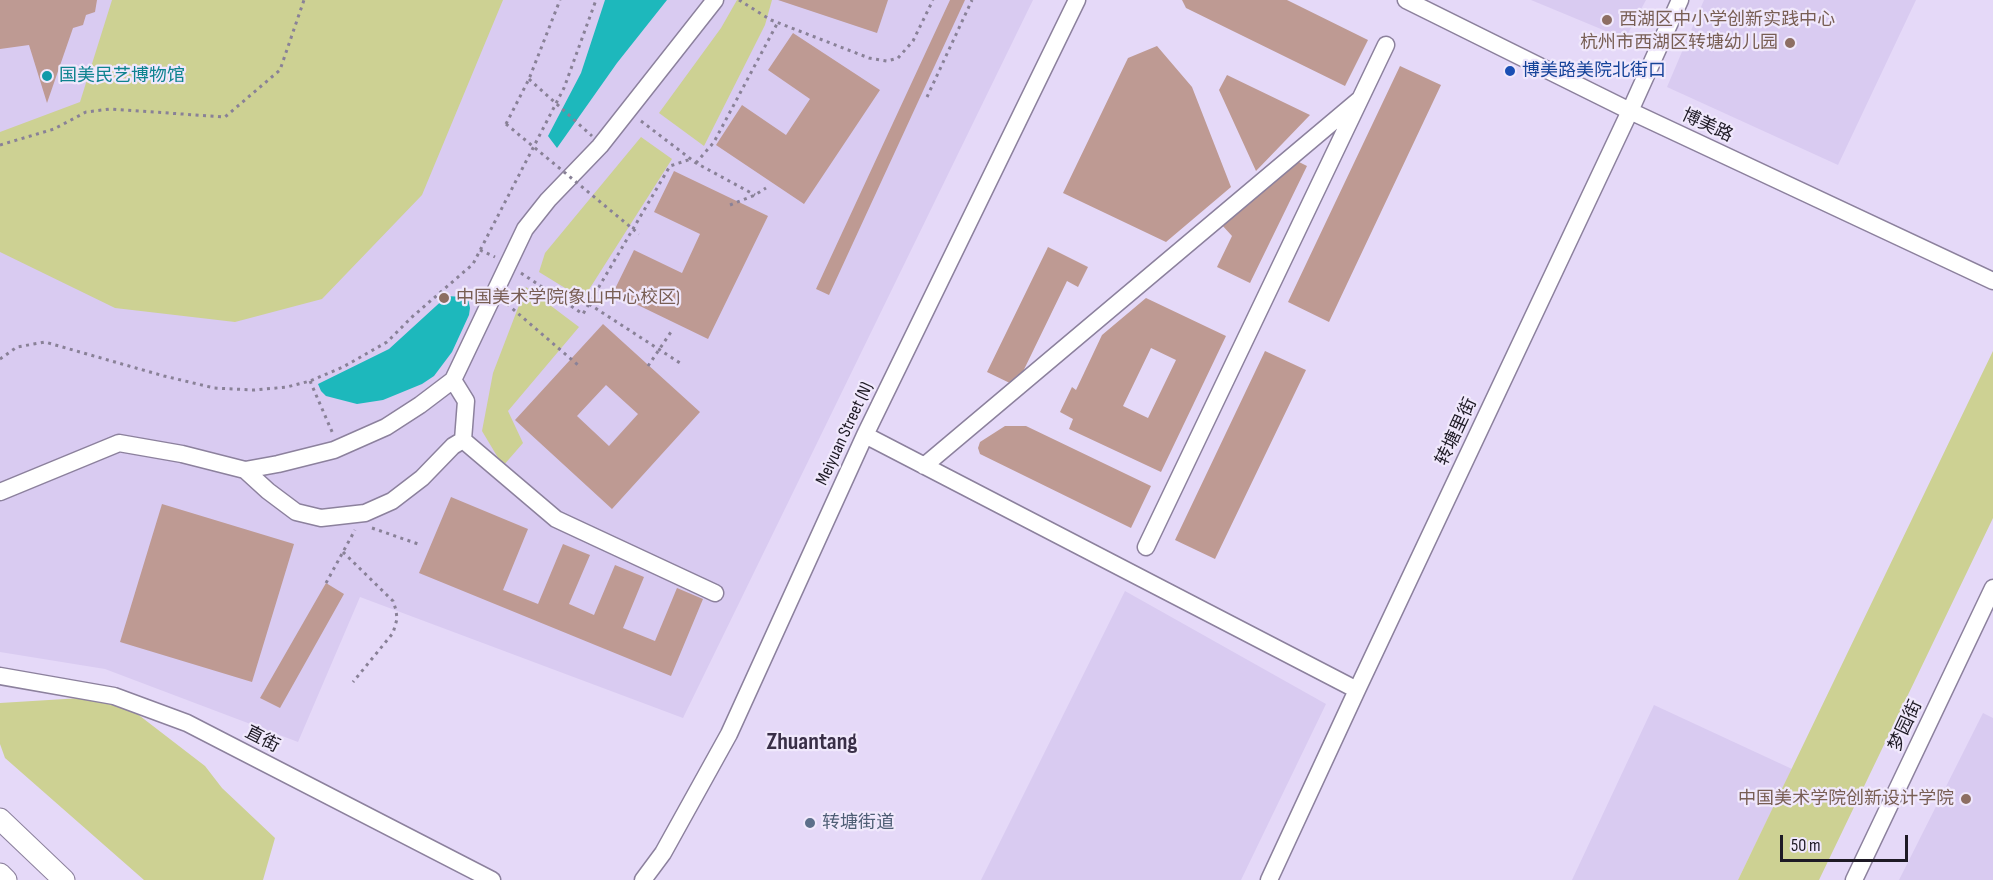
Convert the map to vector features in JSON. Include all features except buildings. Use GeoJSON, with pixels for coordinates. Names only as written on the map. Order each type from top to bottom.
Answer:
{"type":"FeatureCollection","features":[{"type":"Feature","properties":{"kind":"main road"},"geometry":{"type":"LineString","coordinates":[[0,819],[64,880]]}},
{"type":"Feature","properties":{"kind":"main road"},"geometry":{"type":"LineString","coordinates":[[0,874],[6,880]]}},
{"type":"Feature","properties":{"kind":"street"},"geometry":{"type":"LineString","coordinates":[[0,492],[119,443],[182,454],[244,470],[278,464],[339,448],[386,427],[420,405],[453,380],[525,229],[548,200],[600,146],[716,0]]}},
{"type":"Feature","properties":{"kind":"street","name":"Meiyuan Street (N)"},"geometry":{"type":"LineString","coordinates":[[643,880],[663,853],[729,734],[865,435],[1077,0]]}},
{"type":"Feature","properties":{"kind":"street","name":"博美路"},"geometry":{"type":"LineString","coordinates":[[1406,0],[1630,111],[1993,281]]}},
{"type":"Feature","properties":{"kind":"street","name":"转塘里街"},"geometry":{"type":"LineString","coordinates":[[1269,880],[1680,0]]}},
{"type":"Feature","properties":{"kind":"street"},"geometry":{"type":"LineString","coordinates":[[1146,547],[1386,45]]}},
{"type":"Feature","properties":{"kind":"street"},"geometry":{"type":"LineString","coordinates":[[924,465],[1360,99]]}},
{"type":"Feature","properties":{"kind":"street"},"geometry":{"type":"LineString","coordinates":[[453,380],[466,401],[463,440]]}},
{"type":"Feature","properties":{"kind":"street"},"geometry":{"type":"LineString","coordinates":[[865,435],[1357,690]]}},
{"type":"Feature","properties":{"kind":"street"},"geometry":{"type":"LineString","coordinates":[[244,470],[296,512],[321,518],[362,518],[392,501],[422,478],[453,446],[463,440]]}},
{"type":"Feature","properties":{"kind":"street"},"geometry":{"type":"LineString","coordinates":[[463,440],[555,519],[715,593]]}},
{"type":"Feature","properties":{"kind":"street","name":"梦园街"},"geometry":{"type":"LineString","coordinates":[[1854,880],[1993,588]]}},
{"type":"Feature","properties":{"kind":"street","name":"直街"},"geometry":{"type":"LineString","coordinates":[[0,676],[114,696],[187,723],[492,880]]}},
{"type":"Feature","properties":{"kind":"path"},"geometry":{"type":"LineString","coordinates":[[0,145],[54,129],[86,112],[110,109],[225,117],[280,70],[304,0]]}},
{"type":"Feature","properties":{"kind":"path"},"geometry":{"type":"LineString","coordinates":[[560,0],[529,79],[506,124],[639,234]]}},
{"type":"Feature","properties":{"kind":"path"},"geometry":{"type":"LineString","coordinates":[[0,359],[17,347],[45,342],[214,388],[254,390],[287,387],[310,381],[343,367],[387,342],[473,264],[564,88],[596,0]]}},
{"type":"Feature","properties":{"kind":"path"},"geometry":{"type":"LineString","coordinates":[[739,0],[778,22],[869,58],[887,61],[898,58],[912,41],[933,0]]}},
{"type":"Feature","properties":{"kind":"path"},"geometry":{"type":"LineString","coordinates":[[927,97],[972,0]]}},
{"type":"Feature","properties":{"kind":"path"},"geometry":{"type":"LineString","coordinates":[[696,163],[714,142],[778,22]]}},
{"type":"Feature","properties":{"kind":"path"},"geometry":{"type":"LineString","coordinates":[[529,79],[592,136]]}},
{"type":"Feature","properties":{"kind":"path"},"geometry":{"type":"LineString","coordinates":[[628,111],[696,163],[755,195]]}},
{"type":"Feature","properties":{"kind":"path"},"geometry":{"type":"LineString","coordinates":[[509,264],[583,314],[670,166],[691,159]]}},
{"type":"Feature","properties":{"kind":"path"},"geometry":{"type":"LineString","coordinates":[[730,205],[766,188]]}},
{"type":"Feature","properties":{"kind":"path"},"geometry":{"type":"LineString","coordinates":[[495,293],[578,365]]}},
{"type":"Feature","properties":{"kind":"path"},"geometry":{"type":"LineString","coordinates":[[589,304],[680,363]]}},
{"type":"Feature","properties":{"kind":"path"},"geometry":{"type":"LineString","coordinates":[[648,366],[673,329]]}},
{"type":"Feature","properties":{"kind":"path"},"geometry":{"type":"LineString","coordinates":[[310,381],[339,448]]}},
{"type":"Feature","properties":{"kind":"path"},"geometry":{"type":"LineString","coordinates":[[326,582],[362,518],[421,545]]}},
{"type":"Feature","properties":{"kind":"path"},"geometry":{"type":"LineString","coordinates":[[343,552],[393,601],[397,619],[393,633],[353,682]]}},
{"type":"Feature","properties":{"kind":"shaded area","name":"中国美术学院(象山中心校区)"},"geometry":{"type":"Polygon","coordinates":[[[0,0],[1033,0],[683,718],[360,597],[298,742],[105,669],[0,652],[0,0]]]}},
{"type":"Feature","properties":{"kind":"shaded area"},"geometry":{"type":"Polygon","coordinates":[[[112,0],[503,0],[422,195],[322,299],[235,322],[115,308],[0,252],[0,132],[80,102],[112,0]]]}},
{"type":"Feature","properties":{"kind":"shaded area"},"geometry":{"type":"Polygon","coordinates":[[[605,0],[667,0],[617,63],[557,148],[548,136],[581,73],[605,0]]]}},
{"type":"Feature","properties":{"kind":"shaded area"},"geometry":{"type":"Polygon","coordinates":[[[737,0],[772,0],[765,25],[704,146],[659,113],[721,28],[737,0]]]}},
{"type":"Feature","properties":{"kind":"shaded area","name":"西湖区中小学创新实践中心"},"geometry":{"type":"Polygon","coordinates":[[[1531,0],[1646,0],[1625,39],[1531,0]]]}},
{"type":"Feature","properties":{"kind":"shaded area","name":"杭州市西湖区转塘幼儿园"},"geometry":{"type":"Polygon","coordinates":[[[1704,0],[1916,0],[1838,165],[1667,87],[1704,0]]]}},
{"type":"Feature","properties":{"kind":"shaded area"},"geometry":{"type":"Polygon","coordinates":[[[641,137],[672,159],[583,299],[539,272],[545,253],[641,137]]]}},
{"type":"Feature","properties":{"kind":"shaded area"},"geometry":{"type":"Polygon","coordinates":[[[526,287],[579,327],[508,411],[523,443],[503,466],[482,431],[493,373],[526,287]]]}},
{"type":"Feature","properties":{"kind":"shaded area"},"geometry":{"type":"Polygon","coordinates":[[[447,296],[468,299],[469,315],[452,352],[434,376],[422,384],[383,400],[357,404],[326,396],[321,391],[318,384],[389,349],[447,296]]]}},
{"type":"Feature","properties":{"kind":"shaded area"},"geometry":{"type":"Polygon","coordinates":[[[1993,351],[1993,518],[1819,880],[1738,880],[1993,351]]]}},
{"type":"Feature","properties":{"kind":"shaded area"},"geometry":{"type":"Polygon","coordinates":[[[1125,591],[1326,704],[1241,880],[981,880],[1125,591]]]}},
{"type":"Feature","properties":{"kind":"shaded area"},"geometry":{"type":"Polygon","coordinates":[[[114,696],[205,766],[222,788],[275,838],[263,880],[144,880],[5,758],[0,744],[0,703],[114,696]]]}},
{"type":"Feature","properties":{"kind":"shaded area"},"geometry":{"type":"Polygon","coordinates":[[[1654,705],[1792,769],[1738,880],[1572,880],[1654,705]]]}},
{"type":"Feature","properties":{"kind":"shaded area","name":"中国美术学院创新设计学院"},"geometry":{"type":"Polygon","coordinates":[[[1983,713],[1993,718],[1993,880],[1899,880],[1983,713]]]}},
{"type":"Feature","properties":{"kind":"place","name":"西湖区中小学创新实践中心"},"geometry":{"type":"Point","coordinates":[1607,20]}},
{"type":"Feature","properties":{"kind":"place","name":"杭州市西湖区转塘幼儿园"},"geometry":{"type":"Point","coordinates":[1790,43]}},
{"type":"Feature","properties":{"kind":"place","name":"博美路美院北街口"},"geometry":{"type":"Point","coordinates":[1510,71]}},
{"type":"Feature","properties":{"kind":"place","name":"国美民艺博物馆"},"geometry":{"type":"Point","coordinates":[47,76]}},
{"type":"Feature","properties":{"kind":"place","name":"中国美术学院(象山中心校区)"},"geometry":{"type":"Point","coordinates":[444,298]}},
{"type":"Feature","properties":{"kind":"place","name":"中国美术学院创新设计学院"},"geometry":{"type":"Point","coordinates":[1966,799]}},
{"type":"Feature","properties":{"kind":"place","name":"转塘街道"},"geometry":{"type":"Point","coordinates":[810,823]}},
{"type":"Feature","properties":{"kind":"district","name":"Zhuantang"},"geometry":{"type":"Point","coordinates":[812,743]}}]}
